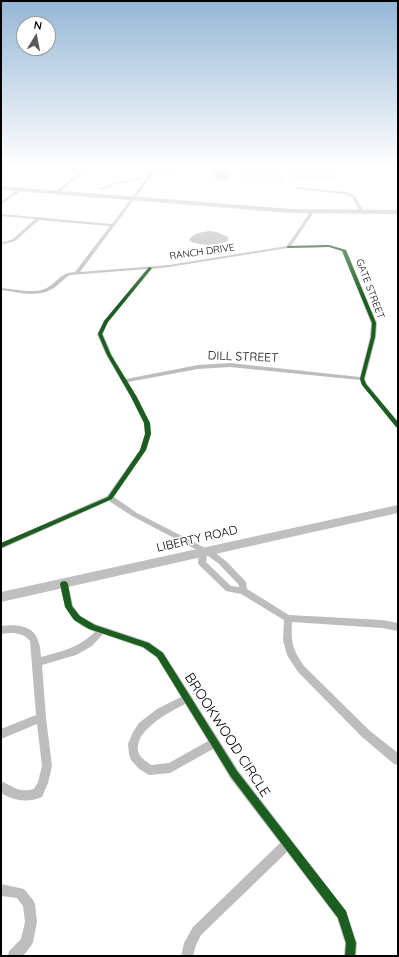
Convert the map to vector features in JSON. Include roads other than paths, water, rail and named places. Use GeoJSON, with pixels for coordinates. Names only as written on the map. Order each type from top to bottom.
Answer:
{"type":"FeatureCollection","features":[{"type":"Feature","properties":{"kind":"main road"},"geometry":{"type":"LineString","coordinates":[[308,212],[398,212]]}},
{"type":"Feature","properties":{"kind":"main road","name":"LIBERTY ROAD"},"geometry":{"type":"LineString","coordinates":[[1,597],[398,509]]}},
{"type":"Feature","properties":{"kind":"street"},"geometry":{"type":"LineString","coordinates":[[77,273],[124,212]]}},
{"type":"Feature","properties":{"kind":"street"},"geometry":{"type":"LineString","coordinates":[[288,247],[312,212]]}},
{"type":"Feature","properties":{"kind":"street"},"geometry":{"type":"LineString","coordinates":[[1,215],[113,225]]}},
{"type":"Feature","properties":{"kind":"street"},"geometry":{"type":"LineString","coordinates":[[1,244],[14,240],[39,218]]}},
{"type":"Feature","properties":{"kind":"street","name":"GATE STREET"},"geometry":{"type":"LineString","coordinates":[[288,247],[329,246],[344,250],[374,323],[373,337],[362,379]]}},
{"type":"Feature","properties":{"kind":"street","name":"RANCH DRIVE"},"geometry":{"type":"LineString","coordinates":[[1,289],[35,292],[42,291],[49,289],[63,276],[77,273],[150,268],[257,253],[288,247]]}},
{"type":"Feature","properties":{"kind":"street"},"geometry":{"type":"LineString","coordinates":[[1,546],[110,498],[143,450],[147,441],[148,430],[134,397],[109,354],[100,334],[106,322],[150,268]]}},
{"type":"Feature","properties":{"kind":"street","name":"DILL STREET"},"geometry":{"type":"LineString","coordinates":[[124,381],[198,366],[230,365],[362,379]]}},
{"type":"Feature","properties":{"kind":"street"},"geometry":{"type":"LineString","coordinates":[[362,379],[364,384],[398,426]]}},
{"type":"Feature","properties":{"kind":"street"},"geometry":{"type":"LineString","coordinates":[[110,498],[126,511],[188,541],[203,551],[216,557],[243,584],[242,591]]}},
{"type":"Feature","properties":{"kind":"street"},"geometry":{"type":"LineString","coordinates":[[203,551],[202,563],[229,589],[242,591],[288,618],[382,624],[398,627]]}},
{"type":"Feature","properties":{"kind":"street","name":"BROOKWOOD CIRCLE"},"geometry":{"type":"LineString","coordinates":[[64,584],[69,607],[77,618],[92,627],[146,645],[160,655],[234,774],[342,915],[351,943],[350,956]]}},
{"type":"Feature","properties":{"kind":"street"},"geometry":{"type":"LineString","coordinates":[[288,618],[287,640],[292,655],[301,669],[366,734],[398,760]]}},
{"type":"Feature","properties":{"kind":"street"},"geometry":{"type":"LineString","coordinates":[[1,630],[19,630],[31,635],[35,641],[41,718],[47,766],[43,783],[38,793],[27,796],[17,795],[1,786]]}},
{"type":"Feature","properties":{"kind":"street"},"geometry":{"type":"LineString","coordinates":[[37,662],[73,652],[89,643],[102,630]]}},
{"type":"Feature","properties":{"kind":"street","name":"BROOKWOOD CIRCLE"},"geometry":{"type":"LineString","coordinates":[[188,698],[153,716],[139,731],[134,744],[134,755],[140,763],[149,770],[170,768],[215,742]]}},
{"type":"Feature","properties":{"kind":"street"},"geometry":{"type":"LineString","coordinates":[[1,734],[41,718]]}},
{"type":"Feature","properties":{"kind":"street"},"geometry":{"type":"LineString","coordinates":[[187,956],[190,943],[197,931],[287,844]]}},
{"type":"Feature","properties":{"kind":"street"},"geometry":{"type":"LineString","coordinates":[[1,890],[20,893],[29,904],[31,922],[27,942],[14,956]]}}]}
